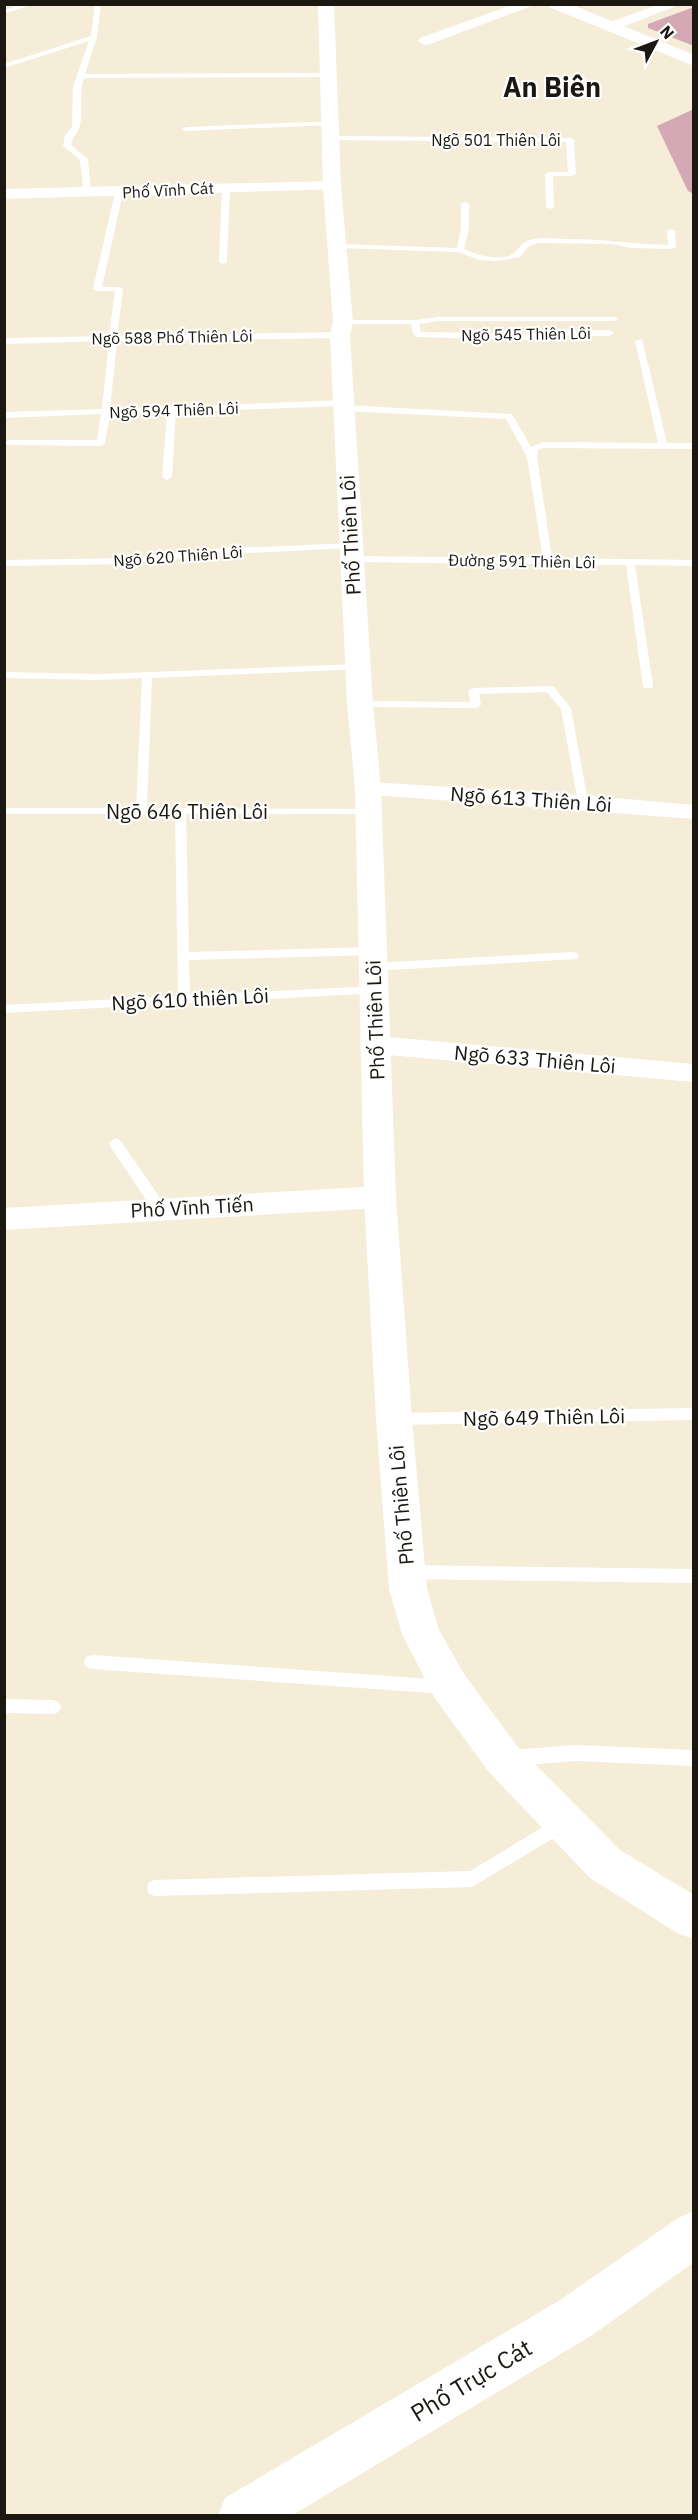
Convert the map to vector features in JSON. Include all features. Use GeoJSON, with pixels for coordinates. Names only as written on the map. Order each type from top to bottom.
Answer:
{"type":"FeatureCollection","features":[{"type":"Feature","properties":{"kind":"main road","name":"Phố Thiên Lôi"},"geometry":{"type":"LineString","coordinates":[[326,4],[332,131],[332,186],[342,329],[351,553],[368,800],[380,1197],[394,1419],[408,1589],[421,1634],[450,1687],[503,1759],[605,1864],[693,1919]]}},
{"type":"Feature","properties":{"kind":"main road"},"geometry":{"type":"LineString","coordinates":[[555,4],[693,61]]}},
{"type":"Feature","properties":{"kind":"main road","name":"Phố Trực Cát"},"geometry":{"type":"LineString","coordinates":[[243,2516],[577,2317],[693,2234]]}},
{"type":"Feature","properties":{"kind":"street"},"geometry":{"type":"LineString","coordinates":[[425,41],[530,4]]}},
{"type":"Feature","properties":{"kind":"street"},"geometry":{"type":"LineString","coordinates":[[610,27],[674,4]]}},
{"type":"Feature","properties":{"kind":"street","name":"Phố Vĩnh Cát"},"geometry":{"type":"LineString","coordinates":[[4,194],[332,186]]}},
{"type":"Feature","properties":{"kind":"street","name":"Ngõ 613 Thiên Lôi"},"geometry":{"type":"LineString","coordinates":[[368,800],[583,802],[693,812]]}},
{"type":"Feature","properties":{"kind":"street","name":"Ngõ 633 Thiên Lôi"},"geometry":{"type":"LineString","coordinates":[[377,1045],[693,1073]]}},
{"type":"Feature","properties":{"kind":"street","name":"Phố Vĩnh Tiến"},"geometry":{"type":"LineString","coordinates":[[4,1219],[380,1197]]}},
{"type":"Feature","properties":{"kind":"lane"},"geometry":{"type":"LineString","coordinates":[[4,12],[30,4]]}},
{"type":"Feature","properties":{"kind":"lane"},"geometry":{"type":"LineString","coordinates":[[87,193],[84,159],[67,146],[69,135],[76,127],[77,87],[94,38],[98,4]]}},
{"type":"Feature","properties":{"kind":"lane"},"geometry":{"type":"LineString","coordinates":[[4,66],[94,38]]}},
{"type":"Feature","properties":{"kind":"lane"},"geometry":{"type":"LineString","coordinates":[[81,76],[329,75]]}},
{"type":"Feature","properties":{"kind":"lane"},"geometry":{"type":"LineString","coordinates":[[186,129],[332,131]]}},
{"type":"Feature","properties":{"kind":"lane","name":"Ngõ 501 Thiên Lôi"},"geometry":{"type":"LineString","coordinates":[[332,131],[570,140],[572,174],[549,174],[550,207]]}},
{"type":"Feature","properties":{"kind":"lane"},"geometry":{"type":"LineString","coordinates":[[223,262],[226,188]]}},
{"type":"Feature","properties":{"kind":"lane"},"geometry":{"type":"LineString","coordinates":[[9,443],[101,442],[106,412],[111,339],[119,289],[98,288],[119,192]]}},
{"type":"Feature","properties":{"kind":"lane"},"geometry":{"type":"LineString","coordinates":[[460,250],[465,228],[465,204]]}},
{"type":"Feature","properties":{"kind":"lane"},"geometry":{"type":"LineString","coordinates":[[337,246],[460,250],[473,256],[507,258],[517,255],[522,246],[528,242],[537,241],[612,242],[631,246],[672,247],[671,231]]}},
{"type":"Feature","properties":{"kind":"lane","name":"Ngõ 545 Thiên Lôi"},"geometry":{"type":"LineString","coordinates":[[342,329],[439,319],[615,319]]}},
{"type":"Feature","properties":{"kind":"lane","name":"Ngõ 545 Thiên Lôi"},"geometry":{"type":"LineString","coordinates":[[415,322],[417,334],[531,337],[552,333],[610,333]]}},
{"type":"Feature","properties":{"kind":"lane","name":"Ngõ 588 Phố Thiên Lôi"},"geometry":{"type":"LineString","coordinates":[[4,341],[342,329]]}},
{"type":"Feature","properties":{"kind":"lane"},"geometry":{"type":"LineString","coordinates":[[531,337],[545,341],[576,341]]}},
{"type":"Feature","properties":{"kind":"lane"},"geometry":{"type":"LineString","coordinates":[[639,341],[663,447]]}},
{"type":"Feature","properties":{"kind":"lane","name":"Ngõ 594 Thiên Lôi"},"geometry":{"type":"LineString","coordinates":[[4,415],[344,406],[509,416],[532,457]]}},
{"type":"Feature","properties":{"kind":"lane"},"geometry":{"type":"LineString","coordinates":[[167,477],[172,410]]}},
{"type":"Feature","properties":{"kind":"lane"},"geometry":{"type":"LineString","coordinates":[[548,562],[532,457],[534,449],[543,445],[693,446]]}},
{"type":"Feature","properties":{"kind":"lane","name":"Ngõ 620 Thiên Lôi"},"geometry":{"type":"LineString","coordinates":[[4,563],[128,561],[210,552],[351,553]]}},
{"type":"Feature","properties":{"kind":"lane","name":"Đường 591 Thiên Lôi"},"geometry":{"type":"LineString","coordinates":[[351,553],[548,562],[693,563]]}},
{"type":"Feature","properties":{"kind":"lane"},"geometry":{"type":"LineString","coordinates":[[630,562],[648,686]]}},
{"type":"Feature","properties":{"kind":"lane"},"geometry":{"type":"LineString","coordinates":[[4,675],[100,677],[358,667]]}},
{"type":"Feature","properties":{"kind":"lane"},"geometry":{"type":"LineString","coordinates":[[141,811],[147,674]]}},
{"type":"Feature","properties":{"kind":"lane"},"geometry":{"type":"LineString","coordinates":[[360,704],[476,705],[473,691],[550,689],[566,708],[583,802]]}},
{"type":"Feature","properties":{"kind":"lane","name":"Ngõ 646 Thiên Lôi"},"geometry":{"type":"LineString","coordinates":[[4,811],[180,811],[368,800]]}},
{"type":"Feature","properties":{"kind":"lane"},"geometry":{"type":"LineString","coordinates":[[180,811],[184,999]]}},
{"type":"Feature","properties":{"kind":"lane"},"geometry":{"type":"LineString","coordinates":[[182,956],[374,969],[573,956]]}},
{"type":"Feature","properties":{"kind":"lane","name":"Ngõ 610 thiên Lôi"},"geometry":{"type":"LineString","coordinates":[[4,1009],[184,999],[374,969]]}},
{"type":"Feature","properties":{"kind":"lane"},"geometry":{"type":"LineString","coordinates":[[115,1143],[160,1209]]}},
{"type":"Feature","properties":{"kind":"lane","name":"Ngõ 649 Thiên Lôi"},"geometry":{"type":"LineString","coordinates":[[394,1419],[693,1414]]}},
{"type":"Feature","properties":{"kind":"lane"},"geometry":{"type":"LineString","coordinates":[[407,1572],[693,1576]]}},
{"type":"Feature","properties":{"kind":"lane"},"geometry":{"type":"LineString","coordinates":[[92,1662],[450,1687]]}},
{"type":"Feature","properties":{"kind":"lane"},"geometry":{"type":"LineString","coordinates":[[4,1706],[53,1707]]}},
{"type":"Feature","properties":{"kind":"lane"},"geometry":{"type":"LineString","coordinates":[[503,1759],[574,1753],[693,1758]]}},
{"type":"Feature","properties":{"kind":"lane"},"geometry":{"type":"LineString","coordinates":[[154,1888],[472,1879],[564,1822]]}},
{"type":"Feature","properties":{"kind":"building"},"geometry":{"type":"Polygon","coordinates":[[[694,7],[694,46],[648,28],[648,24],[694,7]]]}},
{"type":"Feature","properties":{"kind":"building"},"geometry":{"type":"Polygon","coordinates":[[[694,109],[694,194],[688,191],[657,126],[694,109]]]}},
{"type":"Feature","properties":{"kind":"district","name":"An Biên"},"geometry":{"type":"Point","coordinates":[552,86]}}]}
